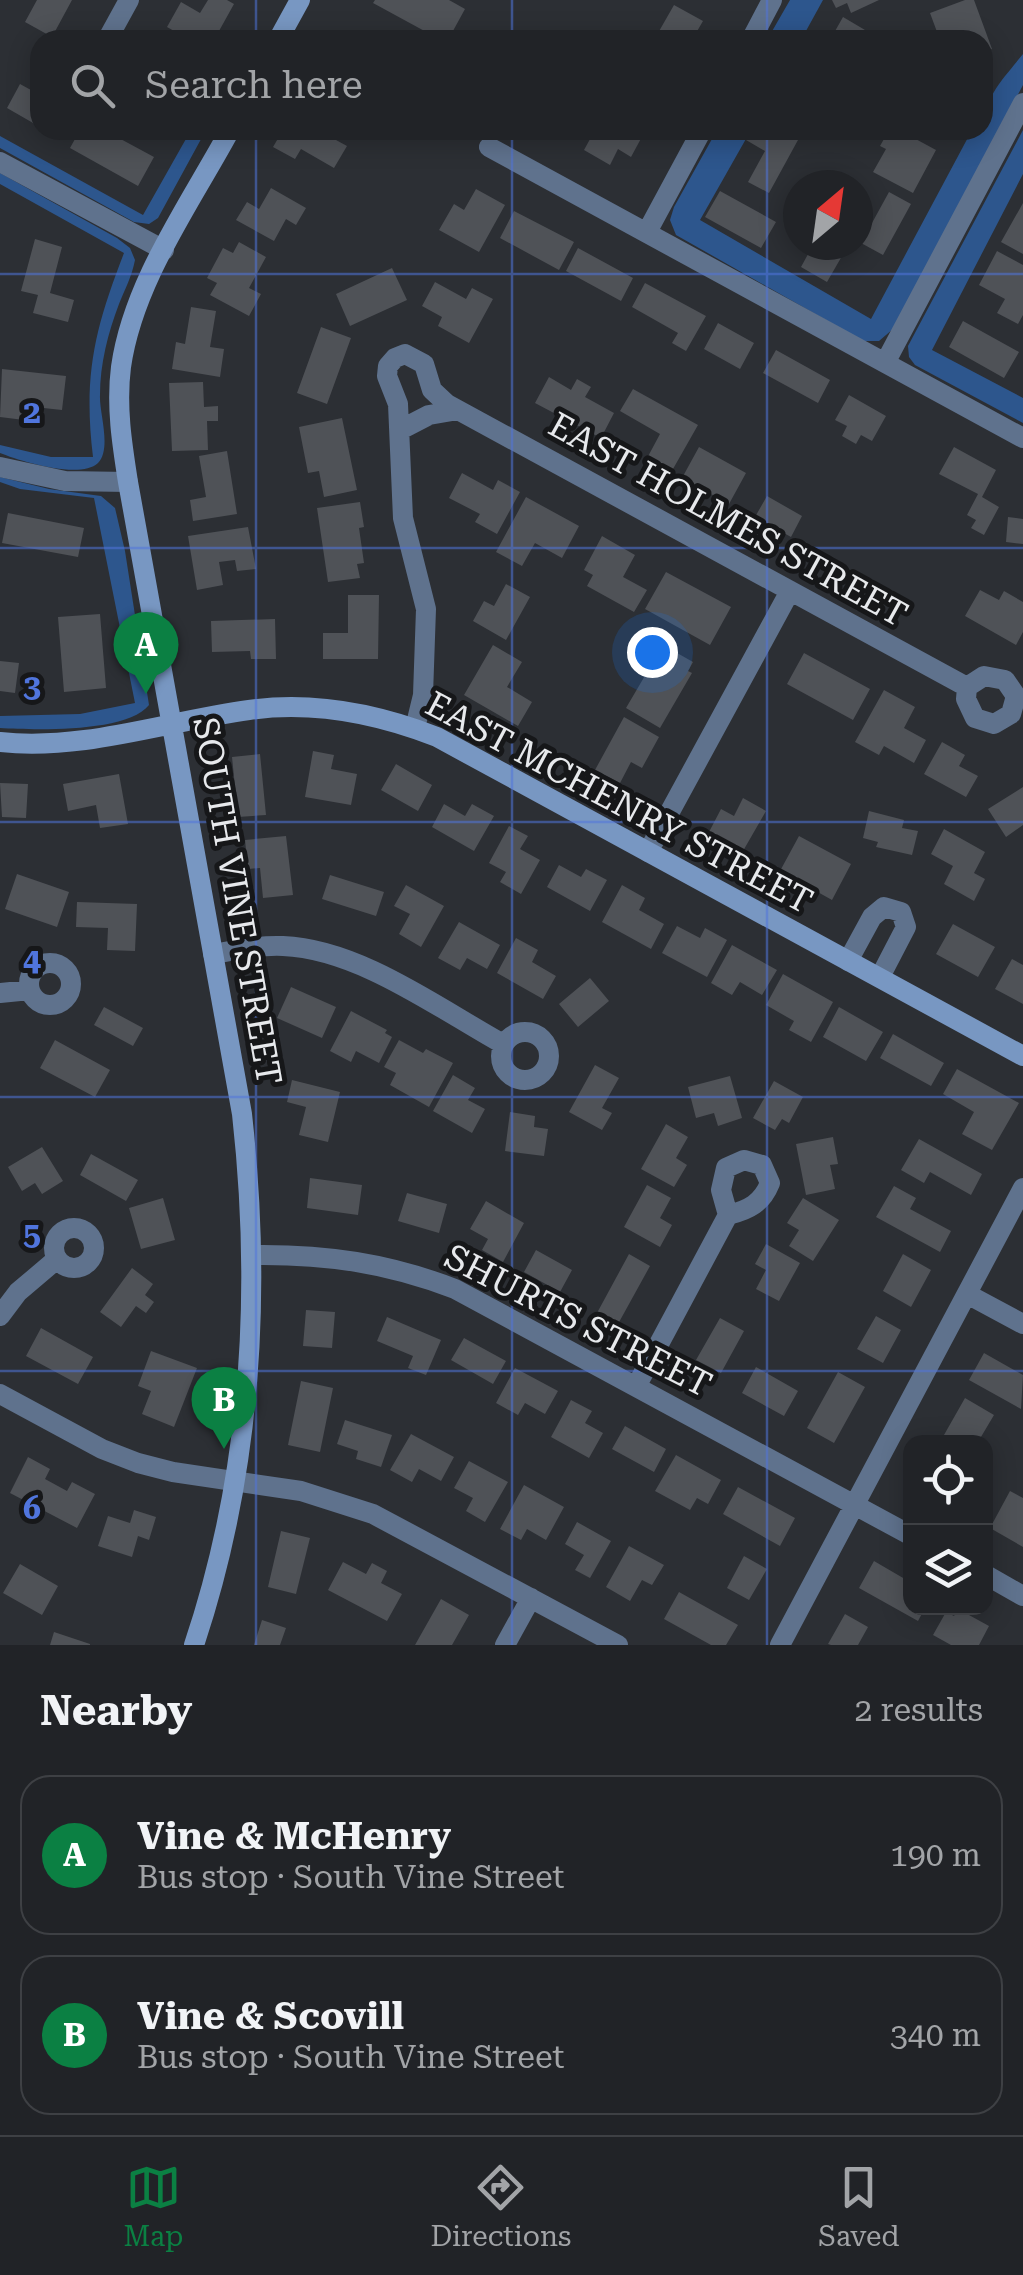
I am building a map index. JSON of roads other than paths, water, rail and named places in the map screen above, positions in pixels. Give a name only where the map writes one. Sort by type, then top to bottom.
[{"type":"street","points":[[112,30],[129,0]]},
{"type":"street","points":[[284,30],[300,0]]},
{"type":"street","points":[[756,30],[772,0]]},
{"type":"street","points":[[885,362],[1023,103]]},
{"type":"street","name":"SOUTH VINE STREET","points":[[194,1645],[222,1550],[236,1482],[248,1398],[253,1255],[242,1114],[119,419],[122,366],[140,298],[224,140]]},
{"type":"street","points":[[647,232],[697,140]]},
{"type":"street","points":[[490,147],[1023,438]]},
{"type":"street","points":[[0,162],[164,250]]},
{"type":"street","points":[[414,728],[423,695],[426,609],[403,518],[398,404],[387,372],[395,358],[405,354],[424,364],[432,390],[458,410]]},
{"type":"street","points":[[400,430],[429,415],[458,410]]},
{"type":"street","name":"EAST HOLMES STREET","points":[[458,410],[967,687]]},
{"type":"street","points":[[0,467],[65,481],[128,482]]},
{"type":"street","points":[[648,852],[790,591]]},
{"type":"street","name":"EAST MCHENRY STREET","points":[[0,742],[53,743],[285,707],[354,713],[414,728],[1023,1056]]},
{"type":"street","points":[[848,961],[872,917],[884,908],[901,912],[906,927],[880,978]]},
{"type":"street","points":[[213,954],[283,946],[346,959],[503,1044]]},
{"type":"street","points":[[0,993],[30,990]]},
{"type":"street","points":[[780,1645],[1023,1188]]},
{"type":"street","points":[[637,1385],[728,1215]]},
{"type":"street","name":"SHURTS STREET","points":[[253,1255],[329,1256],[415,1274],[486,1304],[903,1530]]},
{"type":"street","points":[[0,1316],[18,1292],[57,1259]]},
{"type":"street","points":[[967,1294],[1023,1324]]},
{"type":"street","points":[[0,1394],[102,1449],[138,1463],[301,1491],[373,1514],[618,1645]]},
{"type":"street","points":[[993,1579],[1023,1596]]},
{"type":"street","points":[[505,1645],[531,1598]]},
{"type":"place","name":"Vine & McHenry","points":[[146,694]]},
{"type":"place","name":"Vine & Scovill","points":[[224,1449]]}]
